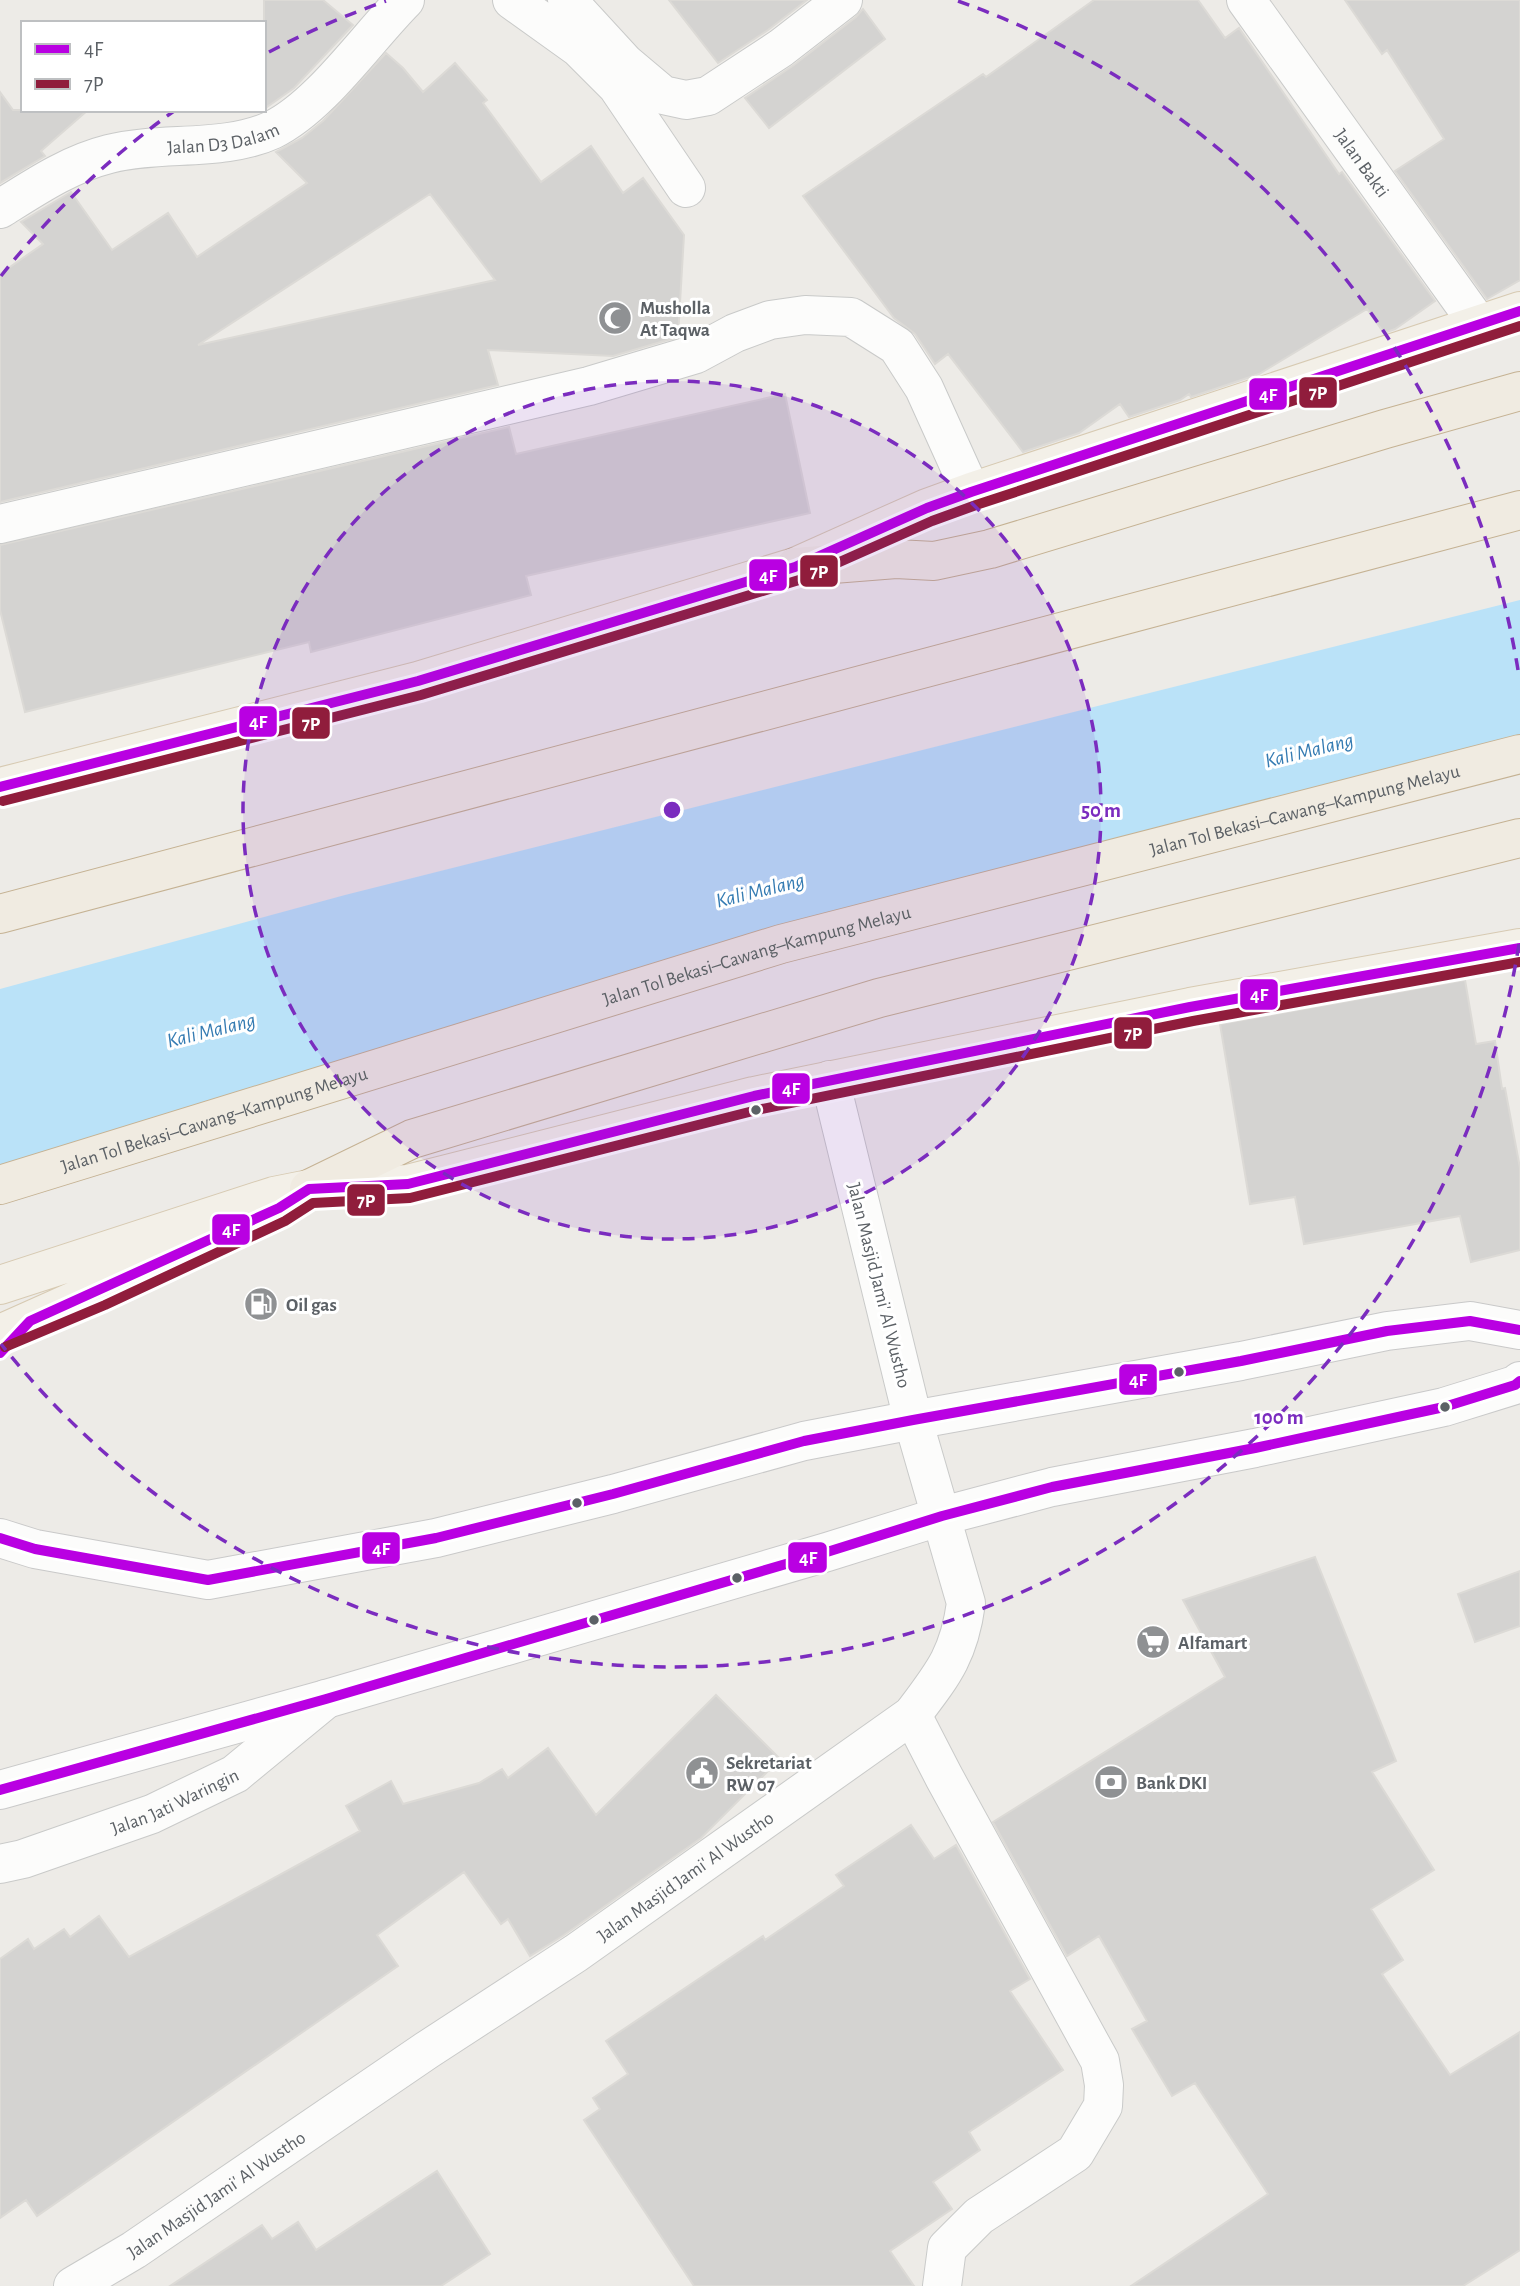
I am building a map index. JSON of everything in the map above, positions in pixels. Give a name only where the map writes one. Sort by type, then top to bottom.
[{"type":"highway","points":[[795,567],[896,559],[934,561],[990,549],[1385,429],[1520,391]]},
{"type":"highway","points":[[0,914],[1520,510]]},
{"type":"highway","name":"Jalan Tol Bekasi–Cawang–Kampung Melayu","points":[[0,1185],[781,944],[1520,754]]},
{"type":"highway","points":[[309,1189],[412,1139],[878,998],[1520,838]]},
{"type":"main road","points":[[0,787],[418,681],[795,567],[927,508],[971,492],[1520,311]]},
{"type":"main road","points":[[0,1285],[274,1196],[309,1189],[408,1184],[754,1096],[1190,1007],[1520,948]]},
{"type":"main road","points":[[0,1353],[15,1328],[279,1208],[309,1189]]},
{"type":"street","name":"Jalan D3 Dalam","points":[[0,209],[64,170],[110,154],[247,140],[275,129],[309,103],[405,0]]},
{"type":"street","points":[[512,0],[579,48],[617,86],[686,188]]},
{"type":"street","points":[[567,0],[625,63],[653,87],[663,94],[686,100],[708,96],[781,48],[843,0]]},
{"type":"street","name":"Jalan Bakti","points":[[1252,2],[1479,325]]},
{"type":"street","points":[[0,524],[589,386],[696,354],[735,333],[770,320],[804,315],[851,317],[897,346],[924,388],[971,492]]},
{"type":"street","name":"Jalan Masjid Jami' Al Wustho","points":[[73,2286],[134,2250],[427,2050],[576,1954],[912,1715],[946,1671],[962,1633],[966,1603],[913,1420],[830,1080]]},
{"type":"street","points":[[0,1538],[34,1549],[208,1580],[436,1538],[613,1494],[804,1441],[913,1420],[1241,1361],[1387,1331],[1470,1321],[1520,1330]]},
{"type":"street","name":"Jalan Jati Waringin","points":[[0,1790],[326,1699],[942,1516],[1052,1488],[1444,1407],[1515,1385],[1520,1381]]},
{"type":"street","name":"Jalan Jati Waringin","points":[[0,1864],[23,1859],[152,1814],[235,1774],[326,1699]]},
{"type":"street","points":[[912,1715],[1100,2061],[1104,2085],[1103,2106],[1075,2154],[979,2216],[947,2248],[942,2286]]},
{"type":"water","name":"Kali Malang","points":[[1520,600],[1520,754],[0,1185],[0,989],[345,895]]},
{"type":"building","points":[[264,0],[323,0],[353,25],[294,88],[266,108]]},
{"type":"building","points":[[669,0],[807,0],[718,63]]},
{"type":"building","points":[[1094,0],[1198,0],[1225,38],[1239,28],[1339,174],[1342,172],[1435,301],[1395,329],[1384,333],[1367,309],[1259,374],[1191,397],[1189,394],[1180,400],[1129,417],[1120,404],[1079,433],[1023,452],[948,354],[935,364],[915,334],[894,318],[803,196],[983,74],[986,77]]},
{"type":"building","points":[[1345,0],[1520,0],[1520,280],[1487,299],[1395,171],[1444,139],[1387,50],[1382,54]]},
{"type":"building","points":[[863,9],[885,39],[769,128],[745,98],[794,65]]},
{"type":"building","points":[[386,53],[423,92],[455,63],[487,100],[483,103],[541,182],[591,146],[623,193],[643,178],[684,235],[678,337],[613,356],[488,350],[498,385],[0,502],[0,274],[43,244],[21,222],[71,192],[112,250],[168,213],[197,257],[307,183],[276,152],[302,138],[323,121]],"holes":[[[430,194],[495,280],[198,345]]]},
{"type":"building","points":[[0,92],[13,110],[21,112],[86,112],[41,151],[45,156],[0,183]]},
{"type":"building","points":[[785,394],[810,513],[526,576],[531,595],[311,652],[309,642],[25,712],[0,610],[0,545],[509,427],[516,454]]},
{"type":"building","points":[[1465,980],[1476,1044],[1495,1041],[1502,1089],[1505,1088],[1520,1168],[1520,1250],[1471,1262],[1460,1216],[1304,1244],[1295,1197],[1250,1204],[1220,1024]]},
{"type":"building","points":[[1315,1557],[1396,1761],[1372,1772],[1434,1870],[1371,1909],[1403,1960],[1382,1974],[1450,2075],[1520,2032],[1520,2250],[1463,2286],[1131,2286],[1268,2194],[1195,2083],[1172,2096],[1132,2029],[1147,2021],[1099,1936],[1067,1956],[993,1822],[1225,1677],[1183,1600]]},
{"type":"building","points":[[1520,1571],[1520,1626],[1475,1642],[1458,1594]]},
{"type":"building","points":[[716,1695],[780,1759],[701,1838],[530,1956],[508,1919],[501,1924],[464,1872],[377,1935],[398,1966],[37,2216],[26,2200],[0,2218],[0,1959],[28,1939],[34,1949],[64,1929],[70,1937],[99,1916],[129,1957],[360,1831],[346,1806],[391,1781],[403,1804],[479,1783],[502,1769],[508,1778],[548,1748],[596,1815]]},
{"type":"building","points":[[911,1825],[934,1859],[956,1845],[1030,1979],[1010,1991],[1063,2070],[969,2132],[980,2150],[933,2182],[952,2209],[890,2251],[914,2286],[694,2286],[584,2120],[600,2109],[593,2098],[628,2074],[606,2041],[763,1936],[765,1940],[844,1886],[836,1875]]},
{"type":"building","points":[[437,2171],[490,2254],[441,2286],[170,2286],[262,2225],[272,2239],[298,2222],[316,2250]]},
{"type":"transit line","name":"4F","points":[[0,787],[418,681],[795,567],[927,508],[971,492],[1520,311]]},
{"type":"transit line","name":"7P","points":[[3,801],[421,695],[799,580],[932,521],[976,505],[1520,326]]},
{"type":"transit line","name":"4F","points":[[0,1353],[30,1321],[279,1208],[309,1189],[408,1184],[754,1096],[1190,1007],[1520,948]]},
{"type":"transit line","name":"7P","points":[[5,1347],[105,1305],[285,1221],[313,1203],[410,1198],[757,1110],[1193,1021],[1520,962]]},
{"type":"transit line","name":"4F","points":[[0,1538],[35,1549],[208,1580],[436,1538],[613,1494],[804,1441],[913,1420],[1241,1361],[1387,1331],[1470,1321],[1520,1330]]},
{"type":"transit line","name":"4F","points":[[0,1790],[326,1699],[942,1516],[1052,1487],[1255,1448],[1444,1407],[1515,1385],[1520,1381]]},
{"type":"place","name":"Musholla At Taqwa","points":[[615,318]]},
{"type":"place","name":"Oil gas","points":[[261,1304]]},
{"type":"place","name":"Alfamart","points":[[1153,1642]]},
{"type":"place","name":"Sekretariat RW 07","points":[[702,1773]]},
{"type":"place","name":"Bank DKI","points":[[1111,1782]]}]
